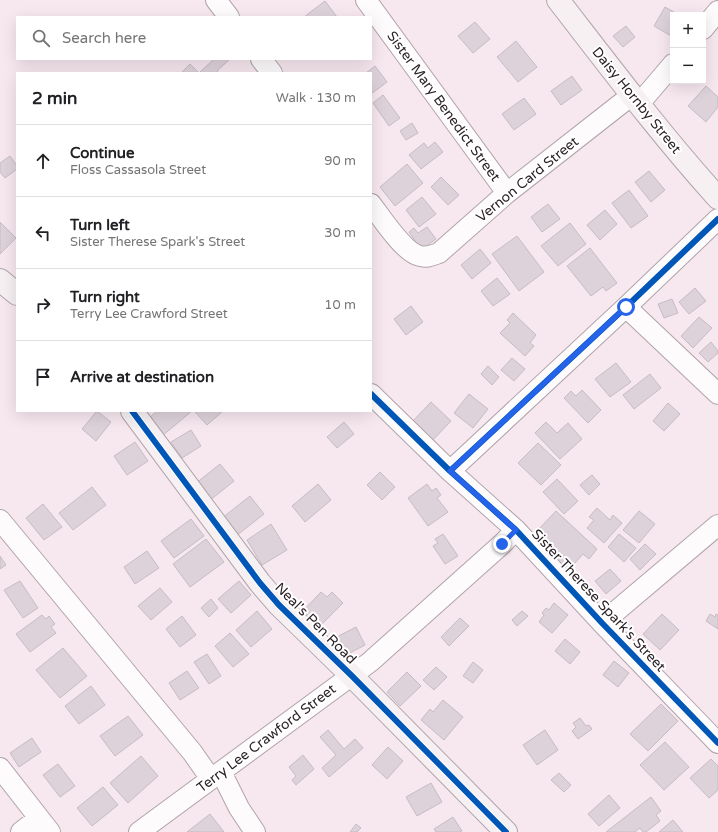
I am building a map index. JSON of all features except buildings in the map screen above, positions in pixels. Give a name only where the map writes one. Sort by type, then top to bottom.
[{"type":"street","points":[[216,0],[228,16]]},
{"type":"street","name":"Sister Mary Benedict Street","points":[[366,0],[507,193]]},
{"type":"street","name":"Daisy Hornby Street","points":[[558,0],[636,100],[718,198]]},
{"type":"street","points":[[706,25],[718,11]]},
{"type":"street","points":[[262,60],[271,72]]},
{"type":"street","name":"Vernon Card Street","points":[[372,205],[399,241],[408,249],[420,256],[430,256],[439,253],[507,193],[636,100],[670,67]]},
{"type":"street","points":[[450,471],[718,219]]},
{"type":"street","points":[[0,280],[16,293]]},
{"type":"street","points":[[626,307],[718,394]]},
{"type":"street","name":"Sister Therese Spark's Street","points":[[372,395],[450,471],[516,530],[602,623],[718,743]]},
{"type":"street","name":"Neal's Pen Road","points":[[133,412],[260,583],[279,605],[352,676],[506,832]]},
{"type":"street","points":[[0,520],[187,746],[216,776],[255,832]]},
{"type":"street","points":[[602,623],[718,525]]},
{"type":"street","name":"Terry Lee Crawford Street","points":[[139,832],[376,657],[516,530]]},
{"type":"street","points":[[0,768],[45,825],[21,832]]},
{"type":"cycle path","points":[[450,471],[718,219]]},
{"type":"cycle path","points":[[372,395],[450,471],[516,530],[602,623],[718,743]]},
{"type":"cycle path","points":[[133,412],[260,583],[279,605],[352,676],[506,832]]},
{"type":"route","points":[[502,544],[516,530],[450,471],[626,307]]}]
